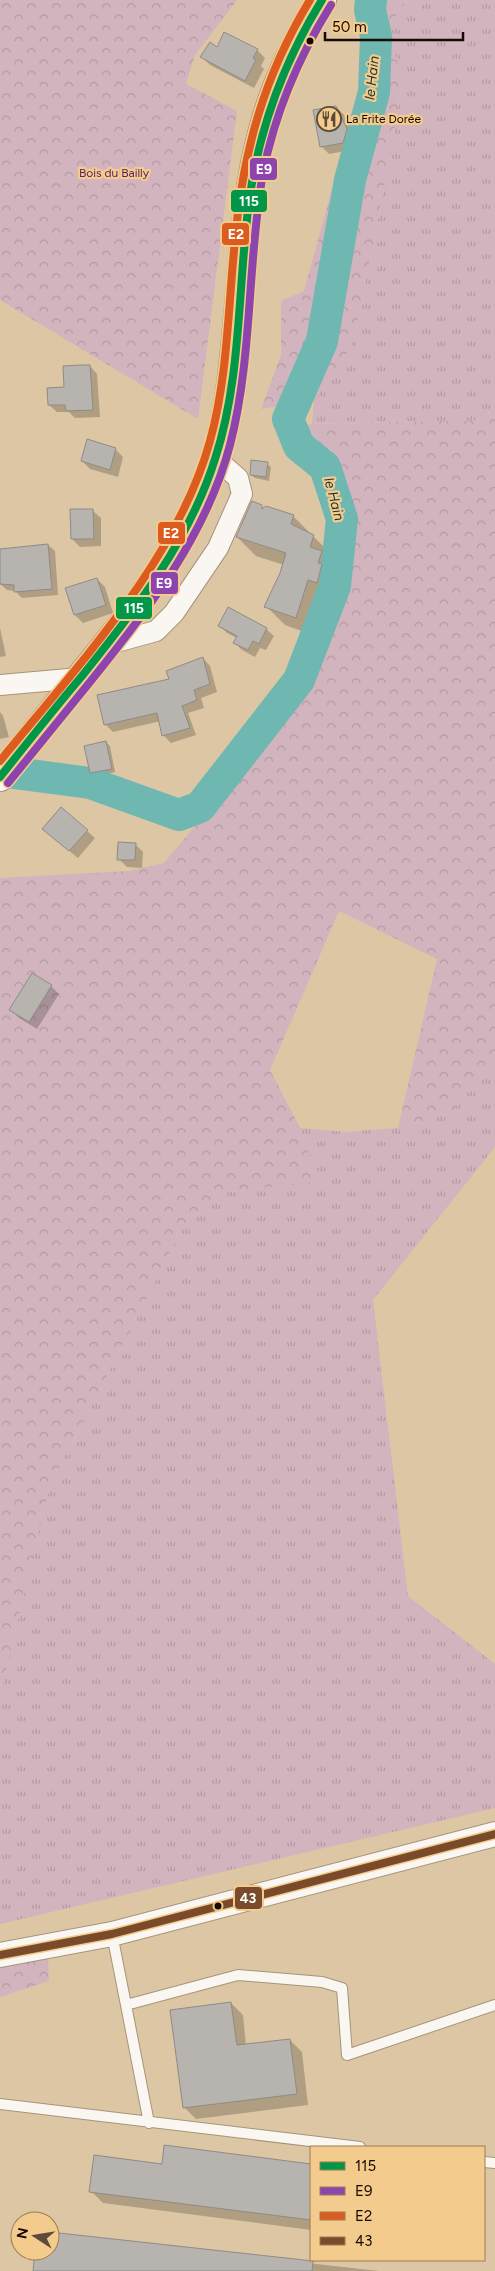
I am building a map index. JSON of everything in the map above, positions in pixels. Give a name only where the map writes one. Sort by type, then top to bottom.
[{"type":"main road","points":[[0,777],[148,594],[199,504],[215,458],[224,424],[245,237],[254,171],[263,129],[278,84],[298,41],[322,0]]},
{"type":"street","points":[[109,644],[156,631],[174,613],[218,548],[242,494],[238,478],[215,458]]},
{"type":"street","points":[[0,685],[80,678]]},
{"type":"street","points":[[0,1955],[112,1934],[495,1834]]},
{"type":"lane","points":[[112,1934],[149,2123]]},
{"type":"lane","points":[[126,2005],[238,1975],[322,1982],[342,1988],[347,2055],[495,2005]]},
{"type":"lane","points":[[0,2104],[351,2146]]},
{"type":"green space","name":"Bois du Bailly","points":[[0,0],[237,0],[195,55],[186,84],[237,111],[198,419],[0,300]]},
{"type":"green space","points":[[367,0],[407,0],[390,25],[402,86],[353,345],[314,401],[261,409],[281,355],[281,301],[304,291],[335,178],[362,106],[368,62],[360,8]]},
{"type":"green space","points":[[407,0],[495,0],[495,402],[484,420],[312,424],[314,401],[353,345],[402,87],[390,25]]},
{"type":"green space","points":[[495,402],[495,1052],[453,1112],[398,1128],[437,959],[339,911],[270,1070],[300,1128],[319,1182],[218,1193],[185,1223],[49,1489],[0,1696],[0,878],[129,871],[164,863],[278,727],[352,534],[331,450],[284,425],[484,420]]},
{"type":"green space","points":[[495,1052],[495,1147],[373,1300],[408,1596],[495,1664],[495,1808],[0,1924],[0,1696],[49,1489],[185,1223],[218,1193],[318,1182],[300,1128],[346,1132],[398,1128],[452,1112]]},
{"type":"green space","points":[[48,1958],[49,1981],[0,1997],[0,1967]]},
{"type":"building","points":[[224,32],[258,49],[253,58],[256,60],[245,81],[200,57],[210,42],[217,47]]},
{"type":"building","name":"La Frite Dorée","points":[[336,106],[347,129],[343,143],[320,147],[313,110]]},
{"type":"building","points":[[90,365],[93,410],[66,411],[65,405],[48,405],[47,388],[64,387],[63,366]]},
{"type":"building","points":[[87,439],[116,448],[110,470],[81,461]]},
{"type":"building","points":[[251,460],[268,462],[266,477],[250,475]]},
{"type":"building","points":[[252,501],[262,505],[262,509],[266,506],[294,515],[291,524],[314,535],[310,547],[322,551],[318,563],[322,564],[317,583],[308,580],[296,618],[264,607],[280,573],[286,553],[236,537]]},
{"type":"building","points":[[70,509],[93,509],[94,539],[71,539]]},
{"type":"building","points":[[48,544],[52,589],[14,592],[14,585],[0,584],[0,549]]},
{"type":"building","points":[[97,578],[106,605],[74,615],[65,588]]},
{"type":"building","points":[[228,607],[267,628],[259,644],[253,641],[248,650],[233,643],[237,636],[218,626]]},
{"type":"building","points":[[203,657],[210,684],[194,690],[197,700],[182,706],[190,728],[162,736],[157,713],[104,725],[97,695],[169,679],[166,671]]},
{"type":"building","points":[[106,741],[112,769],[90,773],[84,746]]},
{"type":"building","points":[[61,807],[88,830],[69,851],[42,829]]},
{"type":"building","points":[[118,842],[136,843],[135,860],[117,860]]},
{"type":"building","points":[[32,973],[52,985],[29,1022],[9,1010]]},
{"type":"building","points":[[231,2002],[237,2045],[290,2039],[297,2094],[183,2108],[170,2010]]},
{"type":"building","points":[[164,2145],[310,2164],[310,2220],[89,2192],[94,2155],[162,2164]]},
{"type":"building","points":[[60,2233],[313,2261],[312,2271],[33,2271],[34,2261],[60,2261]]},
{"type":"waterway","name":"le Hain","points":[[0,771],[90,783],[179,815],[200,807],[299,680],[335,586],[342,519],[325,467],[299,446],[288,419],[322,341],[350,180],[374,92],[376,36],[370,10],[371,0]]},
{"type":"transit line","name":"E2","points":[[0,761],[92,650],[121,610],[149,570],[174,528],[195,485],[210,441],[221,392],[239,207],[250,145],[268,86],[294,28],[310,0]]},
{"type":"transit line","name":"115","points":[[0,777],[141,600],[159,574],[191,519],[204,489],[223,430],[234,371],[247,219],[256,161],[263,132],[282,78],[322,0]]},
{"type":"transit line","name":"E9","points":[[8,783],[133,627],[173,571],[206,510],[230,445],[243,378],[254,241],[263,173],[268,151],[289,86],[308,45],[331,5]]},
{"type":"transit line","name":"43","points":[[0,1955],[112,1934],[495,1834]]},
{"type":"place","name":"La Frite Dorée","points":[[329,119]]}]
